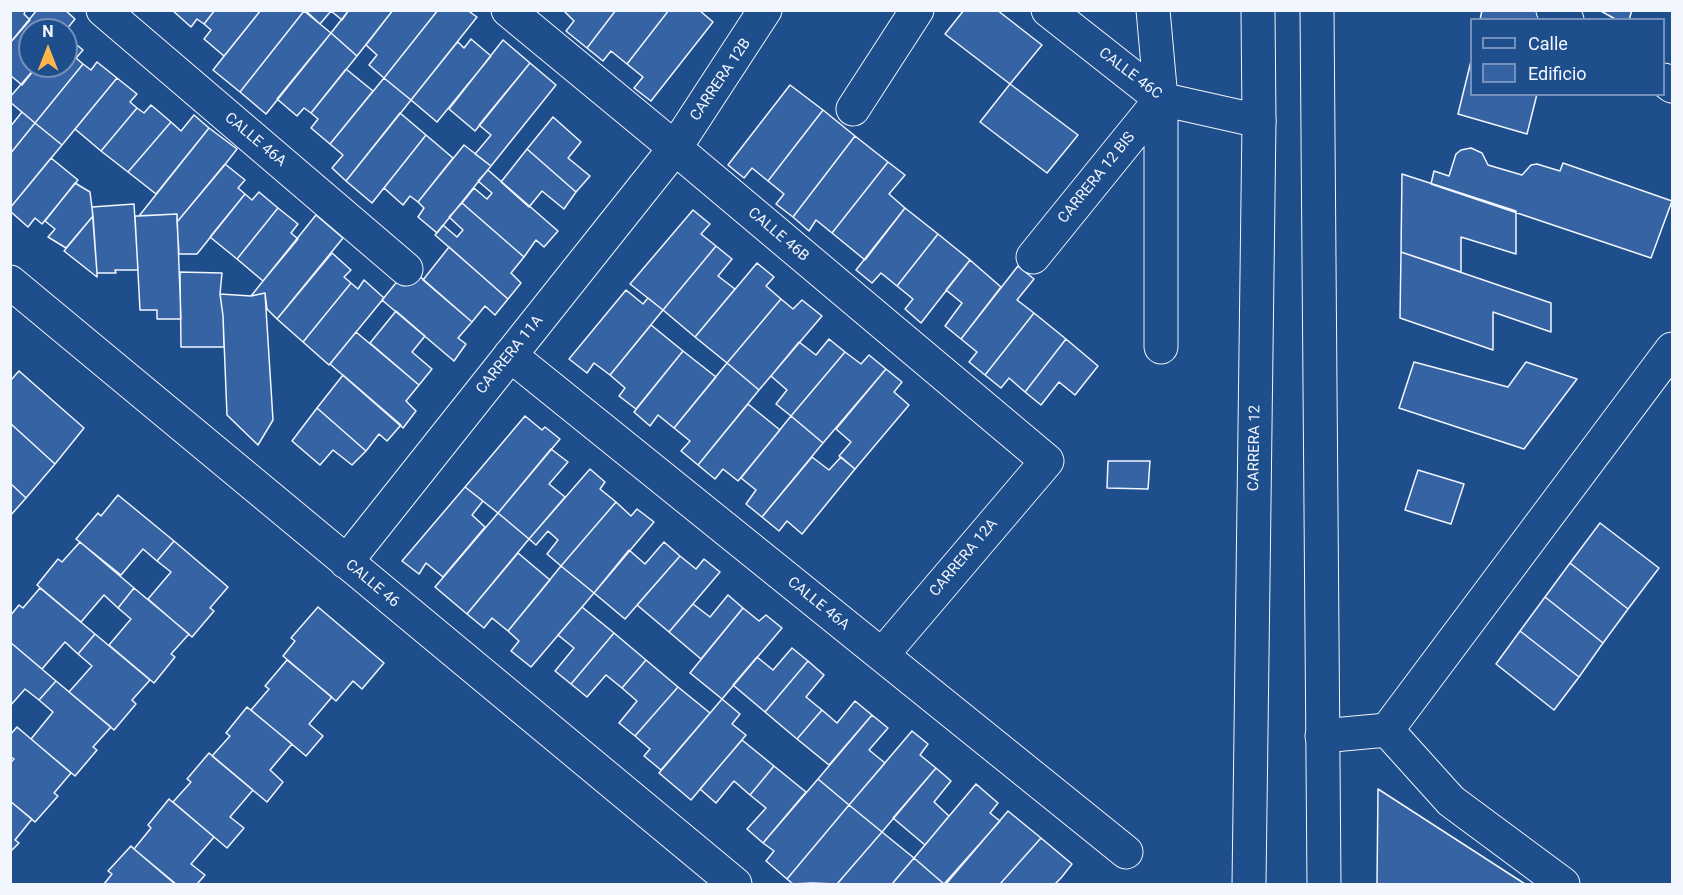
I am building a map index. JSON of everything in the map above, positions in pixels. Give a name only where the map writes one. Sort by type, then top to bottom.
[{"type":"street","name":"CALLE 46A","points":[[103,10],[406,269]]},
{"type":"street","name":"CALLE 46B","points":[[508,10],[1047,461]]},
{"type":"street","name":"CARRERA 12B","points":[[675,148],[765,10]]},
{"type":"street","points":[[853,109],[917,10]]},
{"type":"street","name":"CALLE 46C","points":[[1048,10],[1161,99],[1259,121]]},
{"type":"street","points":[[1153,10],[1161,99],[1161,347]]},
{"type":"street","name":"CARRERA 12","points":[[1249,885],[1259,121],[1258,10]]},
{"type":"street","points":[[1317,10],[1324,885]]},
{"type":"street","name":"CARRERA 12 BIS","points":[[1033,257],[1161,99]]},
{"type":"street","name":"CARRERA 11A","points":[[346,562],[675,148]]},
{"type":"street","name":"CALLE 46","points":[[10,282],[735,885]]},
{"type":"street","points":[[1322,736],[1387,730],[1672,349]]},
{"type":"street","name":"CALLE 46A","points":[[510,356],[1126,852]]},
{"type":"street","name":"CARRERA 12A","points":[[882,655],[1047,461]]},
{"type":"street","points":[[1387,730],[1451,801],[1563,885]]},
{"type":"building","points":[[10,10],[26,10],[24,14],[28,18],[18,18],[18,34],[10,43]]},
{"type":"building","points":[[37,10],[65,10],[74,18],[30,18]]},
{"type":"building","points":[[172,10],[215,10],[204,24],[197,19],[191,27]]},
{"type":"building","points":[[215,10],[261,10],[224,56],[204,39],[211,30],[204,24]]},
{"type":"building","points":[[261,10],[304,11],[240,92],[213,70]]},
{"type":"building","points":[[305,10],[349,10],[342,20],[331,11],[320,24]]},
{"type":"building","points":[[349,10],[393,10],[357,56],[331,33]]},
{"type":"building","points":[[393,10],[438,10],[384,78],[369,65],[377,55],[366,45]]},
{"type":"building","points":[[438,10],[467,10],[477,17],[411,100],[384,78]]},
{"type":"building","points":[[563,10],[616,10],[587,48],[566,31],[574,21]]},
{"type":"building","points":[[616,10],[669,10],[627,64],[611,51],[603,61],[587,48]]},
{"type":"building","points":[[669,10],[699,10],[713,22],[651,101],[634,88],[643,77],[627,64]]},
{"type":"building","points":[[964,10],[997,10],[1042,45],[1010,84],[945,34]]},
{"type":"building","points":[[1482,10],[1535,10],[1555,17],[1555,18],[1480,18]]},
{"type":"building","points":[[1599,10],[1632,10],[1630,18],[1613,18]]},
{"type":"building","points":[[304,11],[331,33],[266,114],[240,92]]},
{"type":"building","points":[[18,33],[18,78],[28,78],[22,85],[10,75],[10,43]]},
{"type":"building","points":[[331,33],[357,56],[311,113],[304,108],[297,116],[277,99]]},
{"type":"building","points":[[471,39],[491,56],[437,122],[411,100],[455,45],[458,42],[464,48]]},
{"type":"building","points":[[503,40],[530,63],[475,131],[449,109]]},
{"type":"building","points":[[78,46],[83,50],[78,56]]},
{"type":"building","points":[[78,60],[83,64],[78,70]]},
{"type":"building","points":[[97,62],[117,78],[62,145],[35,123],[72,78],[78,78],[78,70],[83,64],[91,70]]},
{"type":"building","points":[[530,63],[556,85],[491,166],[475,154],[491,135],[479,125]]},
{"type":"building","points":[[1470,65],[1470,96],[1536,96],[1527,134],[1458,114]]},
{"type":"building","points":[[346,69],[373,91],[330,144],[311,128],[318,119],[311,113]]},
{"type":"building","points":[[27,78],[72,78],[35,123],[10,102],[10,97]]},
{"type":"building","points":[[117,78],[137,94],[130,102],[137,108],[101,151],[75,129]]},
{"type":"building","points":[[384,78],[411,100],[346,181],[332,168],[343,155],[330,144]]},
{"type":"building","points":[[1010,84],[1078,135],[1047,173],[980,122]]},
{"type":"building","points":[[790,85],[823,110],[768,181],[752,168],[744,178],[728,165]]},
{"type":"building","points":[[151,105],[171,122],[128,172],[101,151],[137,108],[144,113]]},
{"type":"building","points":[[823,110],[855,136],[793,217],[776,204],[784,194],[768,181]]},
{"type":"building","points":[[22,112],[35,123],[10,154],[10,127]]},
{"type":"building","points":[[400,113],[426,135],[372,203],[346,181]]},
{"type":"building","points":[[194,115],[209,128],[156,194],[128,172],[171,122],[181,131]]},
{"type":"building","points":[[553,117],[581,142],[568,158],[590,176],[576,192],[527,149]]},
{"type":"building","points":[[35,123],[62,145],[10,208],[10,154]]},
{"type":"building","points":[[209,128],[237,149],[223,167],[177,222],[177,214],[139,216]]},
{"type":"building","points":[[426,135],[453,158],[418,202],[410,196],[403,205],[384,188]]},
{"type":"building","points":[[855,136],[888,162],[832,233],[816,220],[809,231],[793,217]]},
{"type":"building","points":[[464,145],[491,166],[437,233],[418,217],[424,208],[418,202]]},
{"type":"building","points":[[1471,148],[1482,153],[1488,165],[1522,175],[1531,165],[1537,164],[1560,171],[1563,163],[1672,201],[1651,258],[1431,184],[1434,171],[1449,176],[1456,154],[1461,150]]},
{"type":"building","points":[[527,149],[576,192],[564,209],[542,191],[529,207],[501,182]]},
{"type":"building","points":[[51,158],[78,180],[42,224],[35,218],[28,227],[10,211],[10,208]]},
{"type":"building","points":[[888,162],[905,175],[889,194],[905,208],[865,260],[832,233]]},
{"type":"building","points":[[225,164],[245,180],[238,188],[245,194],[197,254],[179,254],[177,222]]},
{"type":"building","points":[[488,170],[558,231],[544,247],[536,240],[524,257],[462,203],[474,188],[487,199],[492,193],[478,181]]},
{"type":"building","points":[[1402,174],[1516,211],[1516,254],[1461,237],[1461,272],[1401,252]]},
{"type":"building","points":[[75,183],[90,192],[93,216],[66,248],[48,237],[55,229],[45,221]]},
{"type":"building","points":[[259,192],[278,208],[237,259],[210,237],[245,194],[252,200]]},
{"type":"building","points":[[462,203],[524,257],[511,273],[521,283],[508,299],[435,235],[443,225],[457,237],[463,230],[449,217]]},
{"type":"building","points":[[134,204],[138,270],[97,273],[92,207]]},
{"type":"building","points":[[278,208],[298,224],[291,233],[298,239],[263,281],[237,259]]},
{"type":"building","points":[[905,208],[938,234],[897,286],[881,273],[872,283],[856,270]]},
{"type":"building","points":[[693,210],[710,224],[701,234],[716,246],[663,310],[630,284]]},
{"type":"building","points":[[177,214],[181,319],[157,319],[157,310],[140,310],[135,216]]},
{"type":"building","points":[[316,215],[343,238],[277,319],[267,309],[265,293],[251,296]]},
{"type":"building","points":[[93,216],[97,273],[97,277],[64,251]]},
{"type":"building","points":[[938,234],[970,260],[921,323],[905,309],[913,299],[897,286]]},
{"type":"building","points":[[716,246],[732,259],[718,276],[735,289],[695,337],[663,310]]},
{"type":"building","points":[[449,247],[508,299],[495,315],[485,306],[472,322],[423,280]]},
{"type":"building","points":[[1401,252],[1551,303],[1551,332],[1493,312],[1493,350],[1400,318]]},
{"type":"building","points":[[332,253],[351,270],[344,277],[351,283],[303,342],[277,319]]},
{"type":"building","points":[[970,260],[1001,287],[961,339],[945,326],[962,303],[946,290]]},
{"type":"building","points":[[757,263],[774,277],[766,286],[781,299],[727,363],[695,337]]},
{"type":"building","points":[[1018,266],[1034,279],[1017,300],[1034,313],[985,375],[969,362],[977,352],[961,339]]},
{"type":"building","points":[[409,267],[472,322],[458,338],[466,344],[454,361],[382,300]]},
{"type":"building","points":[[180,272],[222,273],[220,294],[224,347],[181,347]]},
{"type":"building","points":[[364,280],[384,298],[329,365],[303,342],[351,283],[358,289]]},
{"type":"building","points":[[626,290],[643,304],[648,298],[663,310],[610,375],[594,363],[587,373],[569,359]]},
{"type":"building","points":[[265,293],[273,420],[258,445],[227,415],[220,294],[251,296]]},
{"type":"building","points":[[781,299],[793,309],[802,300],[822,316],[759,390],[727,363]]},
{"type":"building","points":[[396,311],[425,336],[412,352],[432,369],[419,385],[370,343]]},
{"type":"building","points":[[1034,313],[1066,339],[1025,392],[1009,378],[1001,388],[985,375]]},
{"type":"building","points":[[651,325],[683,351],[636,409],[619,396],[625,388],[610,375]]},
{"type":"building","points":[[356,332],[419,385],[406,401],[416,411],[403,428],[330,364]]},
{"type":"building","points":[[829,339],[845,352],[791,416],[776,404],[787,390],[771,376],[799,342],[816,355]]},
{"type":"building","points":[[1066,339],[1098,366],[1075,395],[1059,382],[1041,405],[1025,392]]},
{"type":"building","points":[[683,351],[716,377],[674,428],[658,415],[650,426],[634,412]]},
{"type":"building","points":[[845,352],[861,364],[869,355],[886,369],[823,443],[791,416]]},
{"type":"building","points":[[1414,362],[1508,387],[1526,362],[1577,379],[1524,449],[1399,408]]},
{"type":"building","points":[[727,363],[759,390],[698,465],[681,451],[690,441],[674,428]]},
{"type":"building","points":[[886,369],[902,382],[894,392],[909,405],[855,469],[839,456],[851,442],[836,429]]},
{"type":"building","points":[[19,371],[84,428],[55,464],[10,423],[10,381]]},
{"type":"building","points":[[343,375],[401,425],[387,441],[379,434],[366,451],[317,408]]},
{"type":"building","points":[[748,404],[780,430],[738,481],[723,469],[715,479],[698,465]]},
{"type":"building","points":[[317,408],[366,451],[352,465],[333,450],[320,465],[292,441]]},
{"type":"building","points":[[525,416],[542,430],[545,427],[560,439],[498,513],[465,487]]},
{"type":"building","points":[[791,416],[823,443],[762,517],[746,504],[756,490],[741,478]]},
{"type":"building","points":[[10,423],[55,464],[26,498],[10,483]]},
{"type":"building","points":[[551,449],[568,462],[549,484],[565,497],[529,539],[498,513]]},
{"type":"building","points":[[812,457],[829,470],[841,457],[855,469],[802,534],[787,521],[779,531],[762,517]]},
{"type":"building","points":[[1108,461],[1150,461],[1148,489],[1107,488]]},
{"type":"building","points":[[590,469],[605,482],[600,489],[616,502],[561,566],[547,554],[558,540],[548,531],[536,545],[529,539]]},
{"type":"building","points":[[1418,470],[1464,484],[1451,524],[1405,510]]},
{"type":"building","points":[[10,483],[26,498],[10,516]]},
{"type":"building","points":[[465,487],[483,501],[472,515],[485,527],[443,577],[426,563],[419,574],[402,561]]},
{"type":"building","points":[[118,495],[174,541],[157,561],[143,549],[121,575],[76,539],[98,513],[101,516]]},
{"type":"building","points":[[616,502],[631,516],[637,509],[654,522],[594,593],[561,566]]},
{"type":"building","points":[[498,513],[529,539],[467,614],[435,587]]},
{"type":"building","points":[[1600,523],[1659,568],[1628,609],[1570,563]]},
{"type":"building","points":[[174,541],[228,587],[210,608],[214,611],[192,637],[148,599],[171,572],[157,561]]},
{"type":"building","points":[[80,542],[134,588],[118,608],[104,595],[81,622],[37,585],[58,559],[62,562]]},
{"type":"building","points":[[664,542],[680,556],[625,619],[594,593],[629,550],[645,564]]},
{"type":"building","points":[[518,553],[550,580],[508,631],[492,618],[484,628],[467,614]]},
{"type":"building","points":[[680,556],[696,569],[704,559],[720,572],[669,632],[637,605]]},
{"type":"building","points":[[1570,563],[1628,609],[1603,643],[1545,597]]},
{"type":"building","points":[[561,566],[594,593],[531,667],[511,651],[519,641],[508,631]]},
{"type":"building","points":[[40,588],[95,634],[78,654],[65,642],[42,669],[10,642],[10,616],[19,605],[23,608]]},
{"type":"building","points":[[134,588],[189,634],[171,654],[175,657],[154,683],[109,645],[131,619],[118,608]]},
{"type":"building","points":[[728,595],[743,608],[701,659],[669,632],[693,604],[710,617]]},
{"type":"building","points":[[1545,597],[1603,643],[1579,677],[1520,631]]},
{"type":"building","points":[[318,607],[384,663],[362,689],[353,681],[336,701],[283,656],[295,641],[291,638]]},
{"type":"building","points":[[582,607],[614,633],[571,684],[555,671],[574,648],[558,635]]},
{"type":"building","points":[[743,608],[759,621],[766,615],[782,628],[722,699],[690,673]]},
{"type":"building","points":[[1520,631],[1579,677],[1554,710],[1496,664]]},
{"type":"building","points":[[614,633],[646,660],[622,688],[606,675],[587,697],[571,684]]},
{"type":"building","points":[[95,634],[150,680],[132,700],[136,704],[114,730],[69,692],[92,666],[78,654]]},
{"type":"building","points":[[10,642],[56,681],[39,700],[25,689],[10,706]]},
{"type":"building","points":[[792,648],[808,661],[765,712],[733,685],[757,657],[773,670]]},
{"type":"building","points":[[287,660],[332,697],[309,724],[323,736],[306,756],[251,710],[269,689],[265,686]]},
{"type":"building","points":[[646,660],[678,687],[635,736],[619,723],[637,701],[622,688]]},
{"type":"building","points":[[808,661],[824,675],[806,697],[822,710],[797,739],[765,712]]},
{"type":"building","points":[[56,681],[111,727],[93,747],[97,750],[75,776],[31,739],[53,712],[39,700]]},
{"type":"building","points":[[678,687],[710,713],[661,770],[644,756],[650,749],[635,736]]},
{"type":"building","points":[[722,699],[740,714],[732,724],[746,735],[691,800],[659,773]]},
{"type":"building","points":[[855,701],[872,715],[829,765],[797,739],[822,710],[837,723]]},
{"type":"building","points":[[247,707],[292,744],[270,770],[283,782],[267,802],[212,756],[230,736],[226,733]]},
{"type":"building","points":[[872,715],[888,728],[869,750],[885,763],[849,805],[818,779]]},
{"type":"building","points":[[17,727],[71,773],[54,793],[58,796],[35,822],[10,801],[10,763],[14,759],[10,756],[10,735]]},
{"type":"building","points":[[912,731],[928,744],[920,755],[936,768],[882,832],[849,805]]},
{"type":"building","points":[[742,740],[774,766],[750,795],[734,781],[716,803],[700,789]]},
{"type":"building","points":[[209,753],[253,790],[230,817],[244,828],[227,848],[173,802],[191,782],[187,779]]},
{"type":"building","points":[[774,766],[806,792],[763,843],[747,829],[766,808],[750,795]]},
{"type":"building","points":[[936,768],[951,781],[934,802],[949,816],[925,845],[893,818]]},
{"type":"building","points":[[818,779],[849,805],[787,879],[766,861],[774,851],[763,843]]},
{"type":"building","points":[[976,784],[998,803],[990,813],[1000,821],[944,884],[914,858]]},
{"type":"building","points":[[1378,789],[1525,884],[1377,884]]},
{"type":"building","points":[[169,799],[214,837],[191,864],[205,875],[197,884],[176,884],[134,849],[151,828],[148,825]]},
{"type":"building","points":[[10,801],[32,819],[15,840],[19,843],[10,852]]},
{"type":"building","points":[[849,805],[882,832],[837,884],[793,884],[787,879]]},
{"type":"building","points":[[1008,811],[1041,838],[1000,884],[946,884]]},
{"type":"building","points":[[882,832],[914,858],[892,884],[837,884]]},
{"type":"building","points":[[1041,838],[1072,864],[1061,878],[1055,884],[1000,884]]},
{"type":"building","points":[[131,846],[175,884],[104,884],[112,874],[108,871]]},
{"type":"building","points":[[914,858],[944,884],[892,884]]}]
